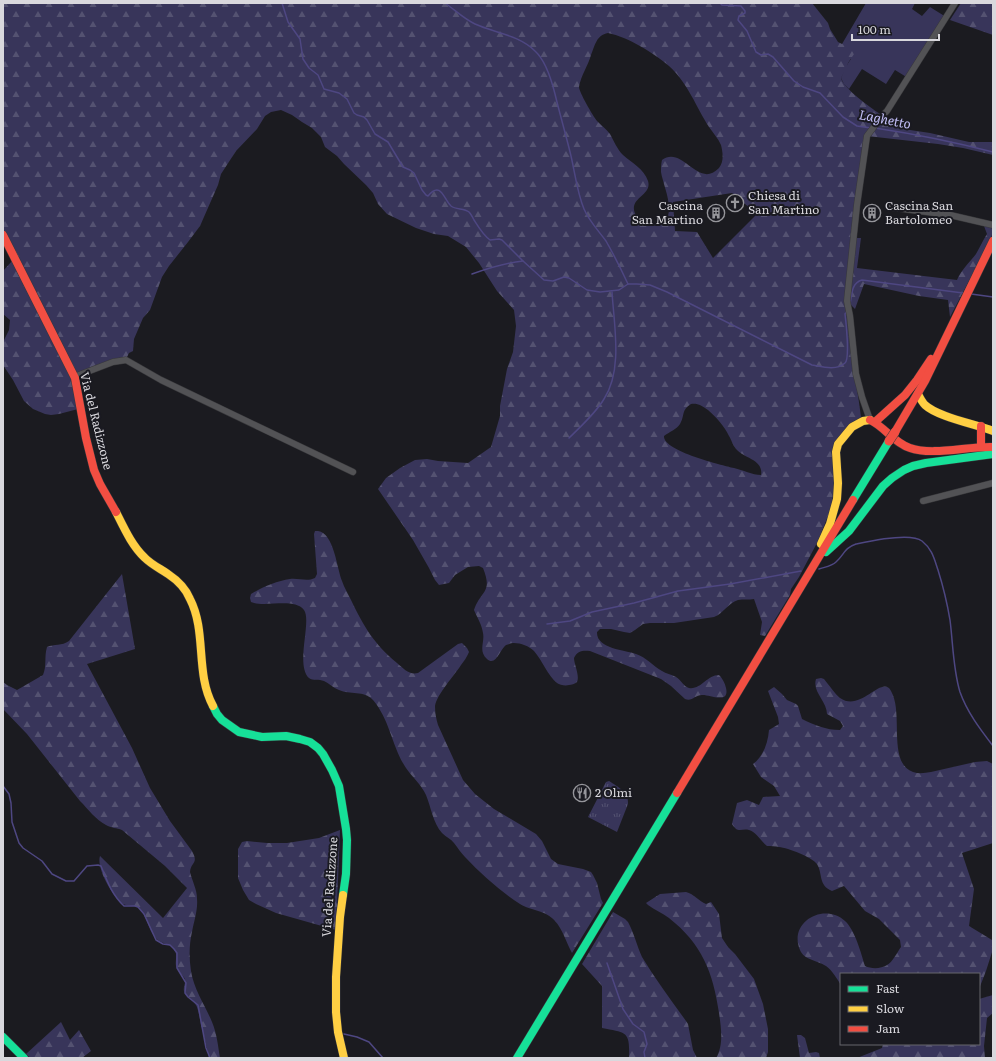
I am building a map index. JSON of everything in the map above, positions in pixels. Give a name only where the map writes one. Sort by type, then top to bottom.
[{"type":"main road","name":"Via del Radizzone","points":[[3,235],[75,378],[86,438],[94,470],[105,494],[130,538],[142,555],[170,575],[186,591],[191,600],[195,610],[199,631],[201,660],[206,688],[210,701],[217,714],[222,720],[239,732],[262,737],[286,736],[310,742],[323,754],[339,786],[346,829],[347,850],[346,874],[340,917],[336,977],[336,1012],[338,1032],[344,1058]]},
{"type":"main road","points":[[797,594],[796,587],[821,545],[834,511],[838,490],[836,452],[838,444],[852,427],[863,421],[872,421],[881,416],[901,400],[913,386],[934,355],[966,299],[993,241]]},
{"type":"main road","points":[[517,1058],[918,394],[961,308]]},
{"type":"main road","points":[[918,394],[924,404],[934,411],[993,430]]},
{"type":"main road","points":[[872,421],[887,433],[909,447],[917,450],[982,446],[993,447]]},
{"type":"main road","points":[[981,426],[982,446]]},
{"type":"main road","points":[[814,565],[849,531],[881,488],[896,474],[908,468],[922,464],[993,454]]},
{"type":"main road","points":[[3,1037],[24,1058]]},
{"type":"street","points":[[872,421],[862,397],[856,374],[850,316],[846,301],[867,136],[878,120],[887,111],[955,3]]},
{"type":"street","points":[[888,207],[950,215],[993,225]]},
{"type":"street","points":[[75,378],[79,375],[113,362],[126,360],[168,383],[353,472]]},
{"type":"street","points":[[923,501],[993,483]]},
{"type":"green space","points":[[3,3],[812,3],[828,23],[838,42],[848,45],[854,54],[841,78],[843,82],[858,98],[880,114],[867,131],[863,141],[854,238],[861,238],[857,268],[957,280],[963,269],[976,254],[987,234],[984,226],[990,226],[993,230],[991,239],[950,317],[948,300],[919,296],[864,284],[855,309],[847,301],[861,417],[848,427],[835,469],[832,506],[818,541],[791,589],[790,595],[765,636],[760,635],[762,622],[754,599],[734,601],[720,614],[714,617],[674,623],[643,624],[630,633],[611,629],[600,629],[597,632],[598,638],[601,642],[612,648],[640,655],[664,672],[676,677],[689,688],[697,687],[711,677],[719,675],[724,682],[726,688],[725,696],[718,698],[702,695],[687,700],[661,679],[590,651],[580,652],[575,656],[574,658],[578,679],[577,682],[573,684],[566,685],[558,684],[534,651],[525,645],[514,643],[506,645],[493,661],[490,661],[484,656],[482,650],[483,636],[481,624],[474,610],[486,587],[487,582],[483,568],[479,566],[468,567],[455,575],[449,583],[439,585],[413,540],[378,489],[386,478],[415,460],[427,459],[468,463],[491,447],[500,416],[500,406],[507,369],[513,352],[516,326],[514,310],[497,291],[479,263],[466,247],[448,236],[434,234],[416,228],[387,214],[378,204],[373,193],[337,156],[325,147],[321,137],[312,128],[281,110],[271,112],[265,116],[257,129],[236,151],[221,174],[218,185],[200,226],[162,277],[150,310],[143,318],[134,339],[133,351],[129,353],[126,359],[115,359],[72,376],[78,409],[51,415],[33,409],[24,401],[3,365],[3,342],[9,330],[10,320],[3,314],[3,271],[12,261],[3,245]],"holes":[[[608,33],[624,38],[640,46],[669,66],[687,87],[704,119],[721,145],[723,154],[722,163],[719,168],[711,173],[704,174],[697,171],[677,158],[670,157],[662,160],[661,172],[668,198],[669,211],[664,221],[653,226],[645,225],[639,220],[635,213],[634,207],[636,202],[646,191],[648,186],[648,181],[644,173],[617,148],[610,134],[597,121],[586,104],[579,87],[581,78],[596,41],[598,38]],[[732,193],[757,214],[713,258],[697,232],[675,231],[673,202]],[[691,404],[698,404],[708,410],[720,422],[737,450],[760,466],[761,475],[694,456],[683,452],[666,442],[664,436],[679,426],[684,411]]]},
{"type":"green space","points":[[866,3],[915,3],[912,9],[922,16],[930,7],[946,17],[908,78],[895,70],[886,84],[862,69],[849,89],[841,78],[851,59],[842,44]]},
{"type":"green space","points":[[961,3],[993,3],[993,35],[950,20]]},
{"type":"green space","points":[[876,124],[930,133],[969,142],[993,142],[993,155],[938,144],[867,136]]},
{"type":"green space","points":[[315,531],[323,533],[328,538],[334,552],[343,583],[365,627],[382,649],[404,669],[412,673],[418,673],[458,644],[462,643],[467,648],[469,652],[436,701],[435,711],[438,725],[463,780],[475,794],[494,809],[536,834],[542,841],[551,859],[558,864],[583,869],[591,872],[593,875],[603,903],[572,953],[558,924],[551,917],[520,904],[505,894],[478,870],[453,842],[442,833],[434,820],[424,791],[401,760],[383,716],[373,700],[365,695],[343,691],[324,681],[309,678],[305,672],[303,663],[306,623],[304,610],[299,606],[287,603],[257,604],[251,602],[251,594],[280,581],[290,579],[309,580],[315,578],[317,574],[314,534]]},
{"type":"green space","points":[[122,574],[135,649],[87,664],[132,748],[150,788],[170,821],[194,855],[195,860],[190,872],[196,892],[197,903],[190,942],[190,966],[192,978],[214,1026],[220,1058],[209,1058],[197,1007],[184,991],[185,979],[176,966],[176,955],[174,949],[156,939],[140,909],[123,904],[110,889],[100,868],[100,856],[163,918],[187,888],[165,866],[122,830],[108,826],[95,817],[80,801],[27,734],[3,709],[3,682],[17,690],[43,675],[47,647],[64,644],[69,641]]},
{"type":"green space","points":[[816,679],[824,679],[840,698],[848,701],[856,701],[882,687],[887,687],[891,691],[895,700],[900,759],[905,767],[913,772],[929,772],[975,762],[987,761],[993,764],[993,843],[962,853],[974,889],[969,926],[992,940],[993,949],[980,986],[980,973],[840,973],[840,984],[828,968],[804,956],[800,950],[798,940],[799,931],[803,924],[810,918],[818,914],[827,914],[837,916],[845,921],[855,936],[865,966],[870,968],[879,968],[889,964],[901,947],[900,940],[879,919],[865,911],[844,886],[832,891],[828,889],[823,882],[817,864],[814,861],[800,853],[788,849],[776,846],[767,846],[752,831],[738,830],[732,824],[737,803],[747,800],[759,805],[763,797],[780,796],[774,786],[761,777],[753,764],[760,758],[769,730],[779,724],[778,717],[768,691],[774,687],[787,700],[796,704],[802,719],[820,727],[830,729],[840,730],[843,726],[840,721],[827,714],[825,705],[816,688]]},
{"type":"green space","points":[[609,781],[625,793],[628,800],[628,804],[617,832],[588,817],[606,782]]},
{"type":"green space","points":[[340,830],[336,930],[276,913],[249,900],[238,878],[238,849],[242,842],[287,843],[319,838]]},
{"type":"green space","points":[[686,892],[692,894],[706,904],[711,902],[719,914],[722,938],[754,979],[763,1004],[768,1029],[768,1052],[766,1058],[716,1058],[719,1053],[721,1042],[720,1024],[713,985],[704,960],[690,938],[680,928],[669,918],[646,903],[660,894]]},
{"type":"green space","points":[[613,912],[628,922],[642,957],[688,1024],[693,1050],[697,1058],[629,1058],[629,1043],[625,1035],[617,1031],[602,1028],[602,986],[582,964]]},
{"type":"green space","points":[[993,995],[993,1013],[987,1018],[984,1046],[985,1058],[857,1058],[882,1048],[883,1045],[980,1045],[980,999]]},
{"type":"green space","points":[[61,1022],[70,1040],[79,1030],[91,1051],[82,1058],[30,1058],[26,1054]]},
{"type":"green space","points":[[797,1035],[801,1035],[805,1038],[809,1053],[819,1053],[820,1058],[800,1058]]},
{"type":"waterway","points":[[282,3],[288,22],[300,39],[303,59],[309,68],[318,75],[324,89],[339,93],[347,99],[354,113],[364,117],[375,134],[388,142],[403,167],[414,173],[426,195],[428,196],[436,190],[442,193],[451,206],[469,212],[481,231],[490,240],[502,240],[523,261],[497,266],[472,274]]},
{"type":"waterway","points":[[445,3],[471,22],[522,41],[539,55],[548,71],[554,89],[584,209],[606,241],[628,284]]},
{"type":"waterway","name":"Laghetto","points":[[720,3],[722,5],[741,6],[745,11],[745,13],[739,16],[738,20],[747,31],[756,52],[761,55],[768,54],[773,57],[794,81],[803,87],[820,93],[843,117],[857,126],[871,128]]},
{"type":"waterway","name":"Laghetto","points":[[875,128],[934,138],[993,152]]},
{"type":"waterway","points":[[523,261],[544,280],[553,281],[564,277],[569,278],[587,290],[600,292],[619,290],[628,284],[650,285],[667,292],[812,365],[834,368],[845,363],[847,355],[845,314],[847,311]]},
{"type":"waterway","points":[[850,304],[854,287],[862,280],[963,293]]},
{"type":"waterway","points":[[569,438],[588,420],[604,399],[614,375],[616,347],[612,292]]},
{"type":"waterway","points":[[971,294],[993,297]]},
{"type":"waterway","points":[[819,569],[834,563],[847,550],[856,544],[900,537],[916,538],[925,544],[934,558],[945,594],[950,620],[956,674],[960,692],[970,713],[993,746]]},
{"type":"waterway","points":[[547,624],[570,621],[592,612],[634,603],[678,591],[730,584],[801,571]]},
{"type":"waterway","points":[[3,786],[9,794],[12,822],[19,843],[23,848],[42,861],[52,874],[66,881],[74,881],[87,866],[101,866],[110,888],[120,902],[124,906],[138,907],[144,914],[156,940],[163,944],[170,945],[174,949],[177,953],[177,968],[186,983],[185,993],[198,1005],[206,1048],[210,1058]]},
{"type":"waterway","points":[[607,963],[623,1009],[633,1024],[644,1032],[647,1044],[644,1052],[645,1058]]},
{"type":"waterway","points":[[344,1034],[369,1042],[383,1058]]},
{"type":"traffic: fast","points":[[853,500],[889,441]]},
{"type":"traffic: fast","points":[[826,552],[849,531],[883,486],[904,470],[926,463],[993,454]]},
{"type":"traffic: fast","points":[[213,706],[222,720],[239,732],[262,737],[286,736],[300,739],[310,742],[323,754],[339,786],[346,829],[346,874],[343,895]]},
{"type":"traffic: fast","points":[[517,1058],[677,793]]},
{"type":"traffic: fast","points":[[3,1037],[24,1058]]},
{"type":"traffic: slow","points":[[918,394],[925,405],[939,413],[993,431]]},
{"type":"traffic: slow","points":[[821,544],[830,524],[837,499],[838,483],[836,452],[838,444],[852,427],[863,421],[870,420]]},
{"type":"traffic: slow","points":[[116,512],[140,553],[151,563],[175,579],[184,588],[188,595],[195,612],[198,625],[204,680],[213,706]]},
{"type":"traffic: slow","points":[[343,895],[336,977],[336,1012],[338,1032],[344,1058]]},
{"type":"traffic: jam","points":[[3,235],[75,378],[86,438],[94,470],[116,512]]},
{"type":"traffic: jam","points":[[895,432],[925,381],[993,241]]},
{"type":"traffic: jam","points":[[875,422],[905,395],[931,359]]},
{"type":"traffic: jam","points":[[870,420],[904,446],[919,450],[940,451],[993,447]]},
{"type":"traffic: jam","points":[[981,426],[981,446]]},
{"type":"traffic: jam","points":[[889,441],[895,432]]},
{"type":"traffic: jam","points":[[677,793],[853,500]]},
{"type":"place","name":"Chiesa di San Martino","points":[[735,203]]},
{"type":"place","name":"Cascina San Martino","points":[[716,213]]},
{"type":"place","name":"Cascina San Bartolomeo","points":[[872,213]]},
{"type":"place","name":"2 Olmi","points":[[582,793]]}]
